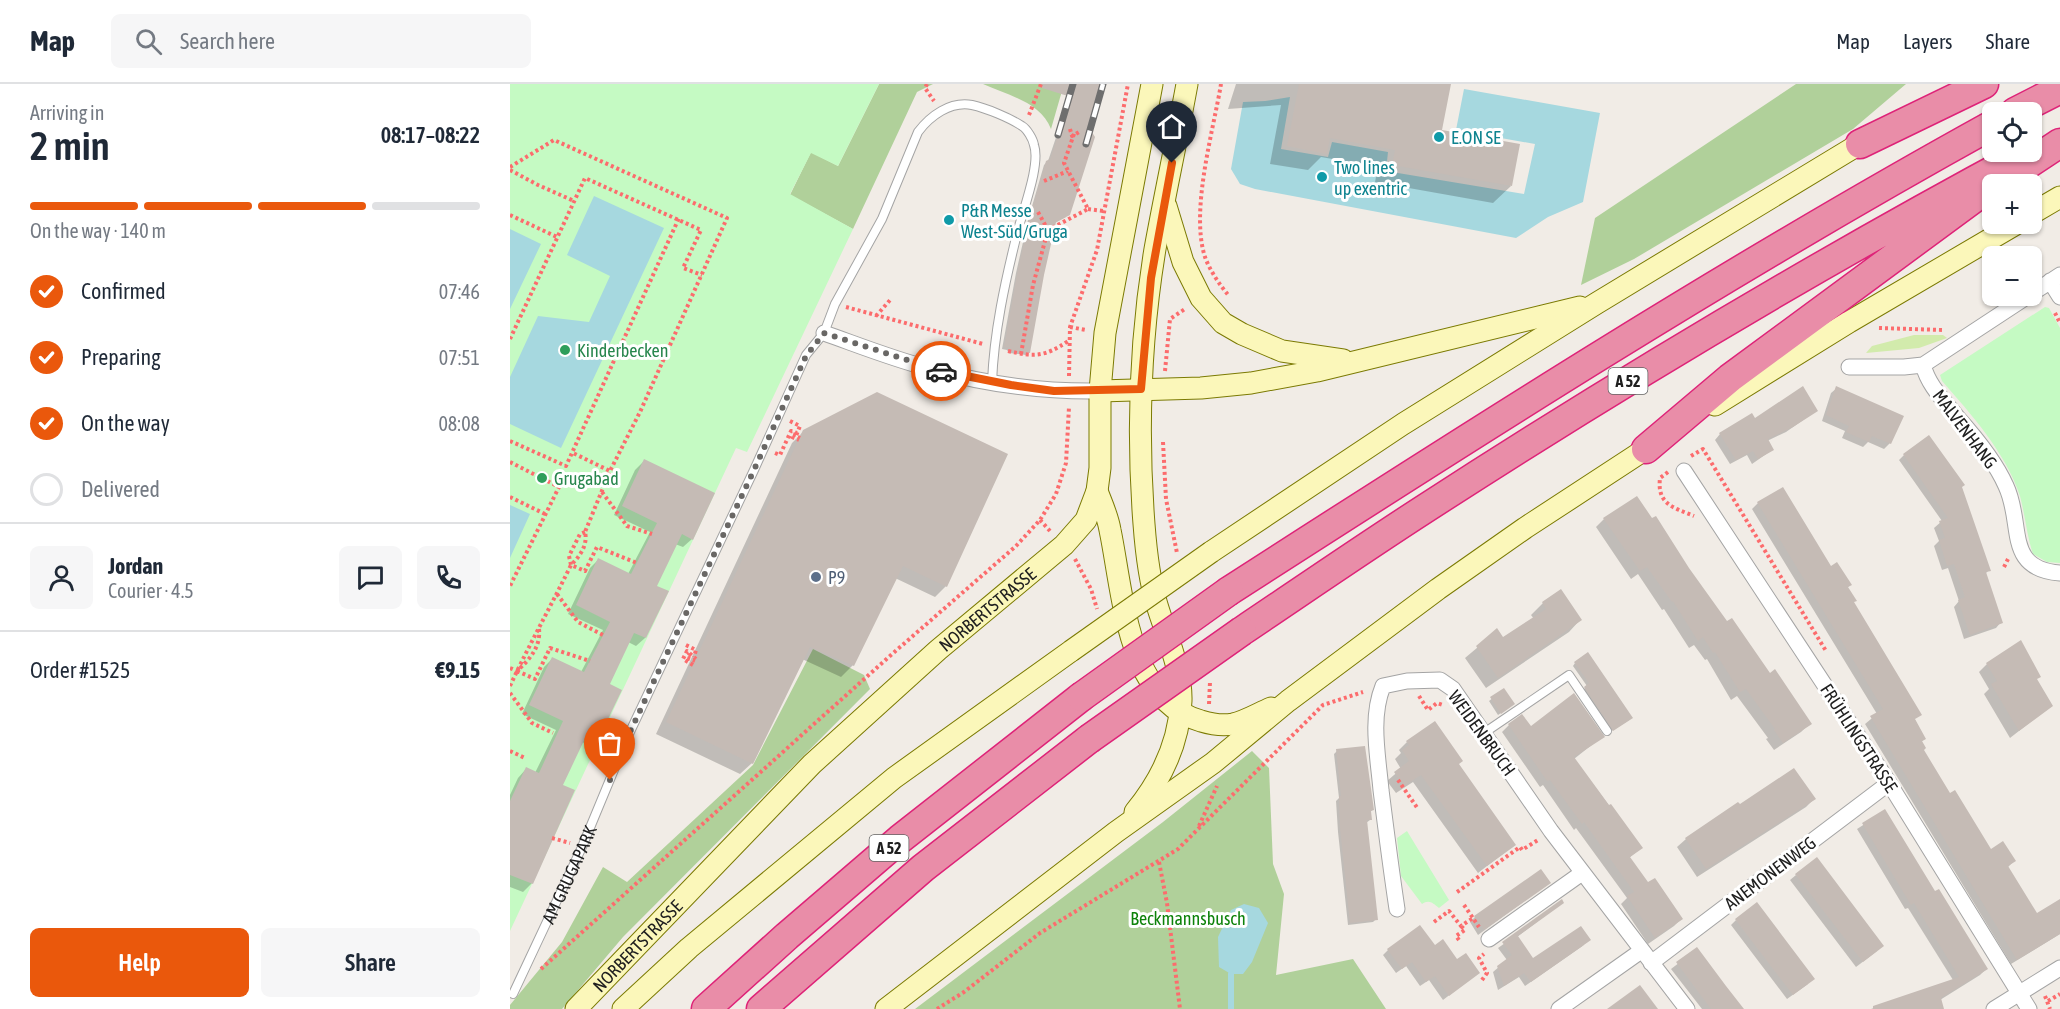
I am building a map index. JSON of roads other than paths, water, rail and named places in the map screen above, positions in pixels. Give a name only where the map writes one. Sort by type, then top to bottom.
[{"type":"highway","points":[[1860,144],[1984,84]]},
{"type":"highway","points":[[2035,102],[2060,89]]},
{"type":"highway","name":"A 52","points":[[706,1009],[900,839],[1081,697],[1228,591],[1406,477],[1706,291],[1864,197],[1982,131]]},
{"type":"highway","name":"A 52","points":[[2042,143],[2060,134]]},
{"type":"highway","points":[[2012,174],[2060,143]]},
{"type":"highway","name":"A 52","points":[[762,1009],[923,868],[1089,739],[1242,631],[1426,508],[1667,358],[1909,215],[2007,162]]},
{"type":"highway","points":[[1646,449],[1730,378],[1926,232],[1982,194]]},
{"type":"main road","name":"NORBERTSTRASSE","points":[[576,1009],[812,764],[938,650],[1064,545],[1086,520],[1097,491],[1101,453],[1100,391],[1105,333],[1152,84]]},
{"type":"main road","points":[[1116,832],[1148,796],[1158,781],[1172,751],[1180,713],[1180,681],[1156,602],[1146,553],[1141,482],[1141,389],[1151,278],[1187,84]]},
{"type":"main road","name":"NORBERTSTRASSE","points":[[623,1009],[689,948],[894,778],[1212,552],[1403,424],[1597,303],[1860,144],[1952,84]]},
{"type":"main road","points":[[2042,208],[2060,197]]},
{"type":"main road","points":[[1165,202],[1183,262],[1201,298],[1222,324],[1282,351],[1355,362]]},
{"type":"main road","points":[[886,1009],[1116,832],[1213,763],[1288,701],[1438,589],[1646,449],[1849,322],[1999,234]]},
{"type":"main road","points":[[1100,391],[1223,387],[1251,383],[1355,362],[1597,303]]},
{"type":"main road","points":[[1097,491],[1110,528],[1123,604],[1136,647],[1156,690],[1163,699],[1180,713],[1207,723],[1233,724],[1288,701]]},
{"type":"street","points":[[2042,287],[2055,278],[2060,297]]},
{"type":"street","points":[[1849,367],[1923,365],[2013,306]]},
{"type":"street","points":[[824,333],[927,368],[992,382],[1032,389],[1070,392],[1100,391]]},
{"type":"street","name":"MALVENHANG","points":[[1923,365],[1928,381],[1977,440],[2006,486],[2013,507],[2021,554],[2030,565],[2047,572],[2060,573]]},
{"type":"street","name":"FRÜHLINGSTRASSE","points":[[1684,471],[1888,783],[2029,1009]]},
{"type":"street","name":"WEIDENBRUCH","points":[[1397,909],[1376,729],[1378,699],[1383,686],[1407,681],[1440,680],[1453,689],[1582,873],[1687,1009]]},
{"type":"street","name":"ANEMONENWEG","points":[[1558,1009],[1646,957],[1888,783]]},
{"type":"street","points":[[1488,945],[1582,873]]},
{"type":"street","points":[[1994,1009],[2060,968]]},
{"type":"lane","name":"AM GRUGAPARK","points":[[513,994],[582,847],[628,736],[806,356],[824,333],[835,304],[882,219],[918,132],[924,124],[941,112],[961,104],[980,107],[1024,127],[1034,144],[1036,159],[993,347],[992,382]]},
{"type":"lane","points":[[1484,733],[1569,675],[1607,731]]},
{"type":"water","points":[[1464,89],[1600,113],[1583,202],[1548,217],[1516,238],[1255,189],[1240,184],[1231,169],[1243,102],[1290,97],[1281,149],[1328,157],[1332,142],[1388,152],[1386,171],[1524,194],[1535,144],[1456,130]]},
{"type":"water","name":"Kinderbecken","points":[[594,196],[664,228],[561,448],[510,424],[510,377],[538,316],[589,322],[610,276],[567,255]]},
{"type":"water","points":[[510,229],[541,244],[510,309]]},
{"type":"water","points":[[510,505],[530,514],[510,558]]},
{"type":"water","points":[[1244,904],[1259,908],[1268,923],[1252,962],[1243,974],[1231,974],[1219,967],[1218,937],[1231,910]]},
{"type":"waterway","points":[[1231,974],[1231,1009]]},
{"type":"railway","points":[[1058,135],[1073,84]]},
{"type":"railway","points":[[1086,144],[1103,84]]},
{"type":"place","name":"E.ON SE","points":[[1439,137]]},
{"type":"place","name":"Two lines up exentric","points":[[1322,177]]},
{"type":"place","name":"P&R Messe West-Süd/Gruga","points":[[949,220]]},
{"type":"place","name":"Kinderbecken","points":[[565,350]]},
{"type":"place","name":"Grugabad","points":[[542,478]]},
{"type":"place","name":"P9","points":[[816,577]]},
{"type":"park label","name":"Beckmannsbusch","points":[[1188,918]]}]
